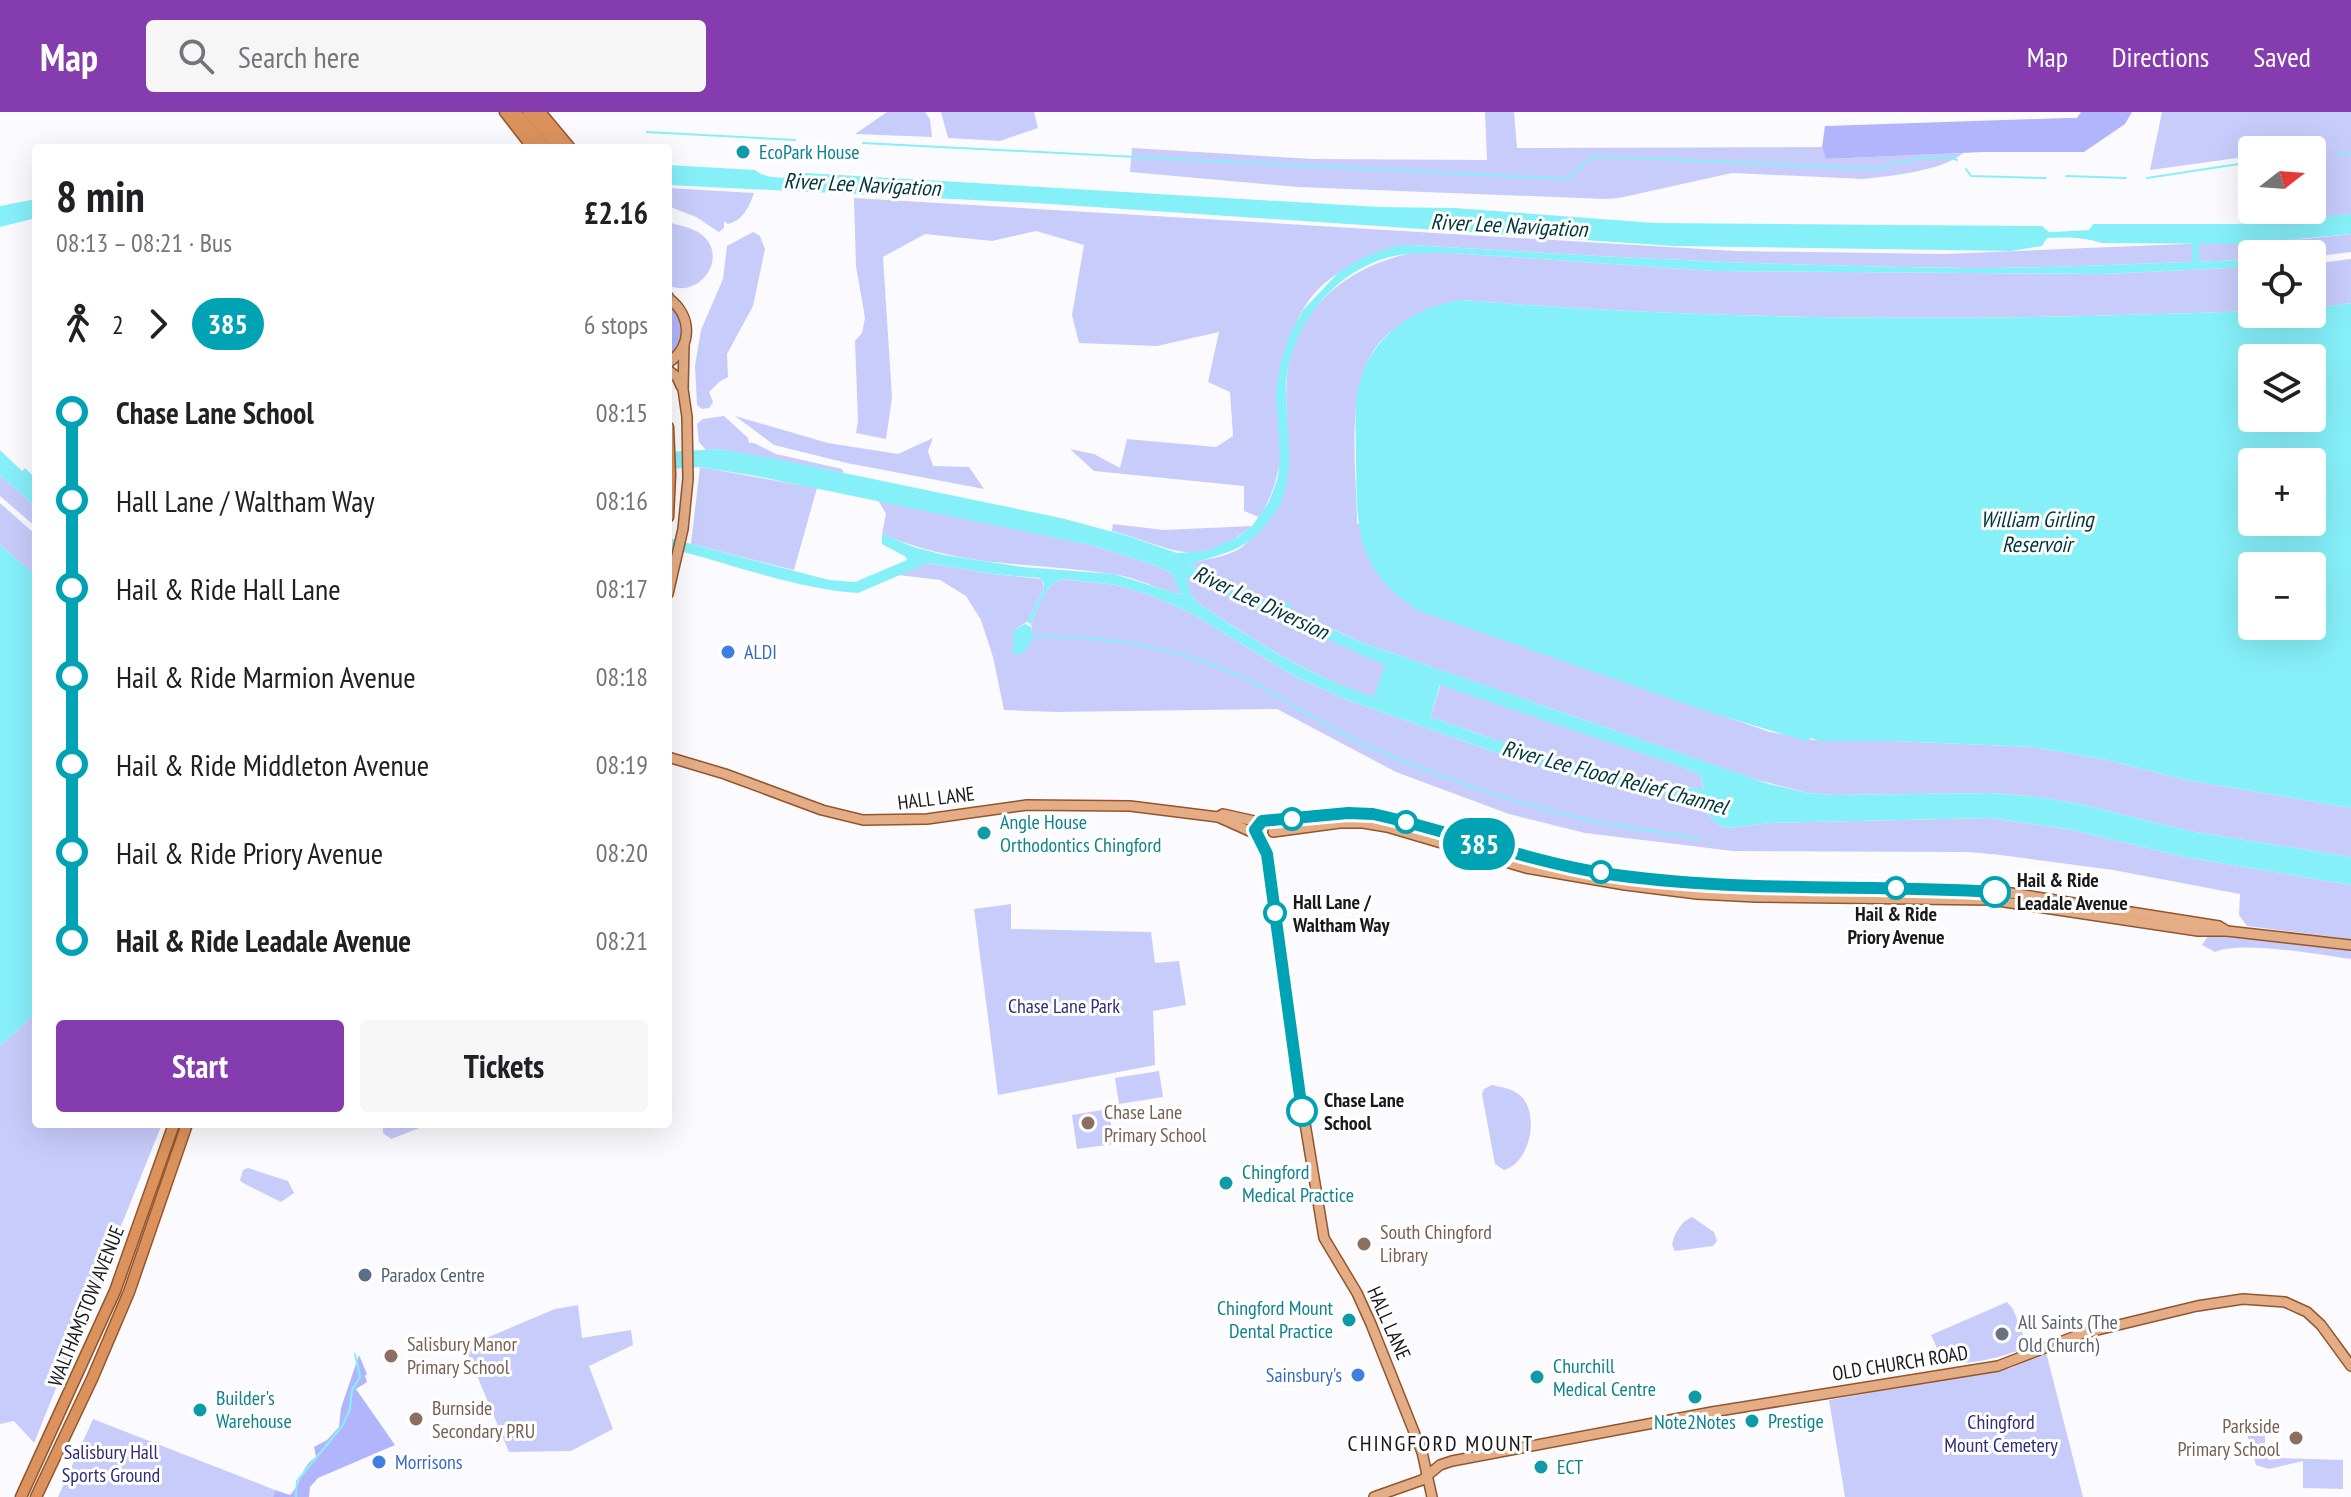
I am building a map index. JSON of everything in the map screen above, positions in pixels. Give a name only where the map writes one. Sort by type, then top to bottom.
[{"type":"highway","points":[[505,112],[545,142]]},
{"type":"highway","points":[[515,112],[545,142]]},
{"type":"highway","points":[[528,112],[545,142]]},
{"type":"highway","points":[[540,112],[545,142]]},
{"type":"highway","name":"WALTHAMSTOW AVENUE","points":[[21,1497],[115,1291],[171,1128]]},
{"type":"highway","name":"WALTHAMSTOW AVENUE","points":[[36,1497],[129,1292],[186,1128]]},
{"type":"main road","points":[[672,302],[682,311],[686,323],[683,389],[688,442],[683,529],[672,576]]},
{"type":"main road","points":[[672,358],[684,344]]},
{"type":"main road","points":[[672,373],[683,389]]},
{"type":"main road","name":"HALL LANE","points":[[672,758],[840,816],[863,820],[927,819],[1027,805],[1130,806],[1218,817],[1258,835],[1267,854],[1298,1081],[1324,1238],[1357,1293],[1371,1324],[1422,1452],[1432,1497]]},
{"type":"main road","name":"HALL LANE","points":[[1218,817],[1223,814],[1264,822],[1359,813],[1389,817],[1443,838]]},
{"type":"main road","points":[[1272,834],[1264,822],[1256,827],[1258,835],[1265,838],[1272,834],[1340,823],[1363,823],[1443,838],[1517,860],[1625,880],[1739,891],[2009,897],[2198,927],[2219,926],[2227,931],[2351,945]]},
{"type":"main road","name":"HALL LANE","points":[[1267,854],[1272,834]]},
{"type":"main road","name":"OLD CHURCH ROAD","points":[[1374,1497],[1427,1477],[1440,1465],[1457,1460],[1727,1410],[1998,1366],[2081,1334],[2197,1306],[2243,1299],[2285,1302],[2307,1312],[2321,1325],[2351,1366]]},
{"type":"green space","points":[[887,112],[925,112],[930,119],[932,137],[855,134]]},
{"type":"green space","points":[[941,112],[1034,112],[1038,128],[1000,141],[948,138]]},
{"type":"green space","points":[[1485,112],[1514,112],[1517,148],[1822,147],[1827,159],[1963,153],[1930,168],[1887,176],[1863,179],[1732,173],[1605,199],[1298,187],[1130,172],[1132,148],[1313,159],[1487,160]]},
{"type":"green space","points":[[2162,112],[2351,112],[2351,214],[2326,217],[2326,136],[2238,136],[2238,158],[2150,170]]},
{"type":"green space","points":[[672,188],[754,193],[742,216],[728,224],[724,221],[724,228],[719,232],[696,217],[672,208]]},
{"type":"green space","points":[[854,198],[1736,251],[1944,254],[2238,242],[2238,260],[1979,268],[1767,263],[1414,245],[1399,247],[1357,263],[1322,286],[1301,314],[1290,345],[1282,451],[1275,485],[1259,517],[1244,511],[1244,486],[1094,471],[1070,449],[1094,454],[1120,468],[1127,439],[1216,447],[1233,436],[1230,392],[1208,382],[1219,332],[1157,346],[1079,343],[1072,315],[1084,245],[1036,231],[992,241],[925,234],[883,257],[892,398],[886,439],[856,433],[855,341],[862,333],[865,318],[856,266]]},
{"type":"green space","points":[[672,223],[698,232],[708,241],[712,251],[712,262],[701,281],[680,288],[672,286]]},
{"type":"green space","points":[[753,232],[760,236],[765,249],[753,306],[727,354],[728,377],[709,392],[713,402],[709,408],[702,409],[697,405],[695,366],[701,330],[723,279],[727,246]]},
{"type":"green space","points":[[2351,234],[2351,252],[2326,255],[2326,240],[2281,240]]},
{"type":"green space","points":[[1413,253],[1451,253],[1715,271],[2103,274],[2238,268],[2238,311],[2055,317],[1857,318],[1659,312],[1462,300],[1449,302],[1394,329],[1377,346],[1365,367],[1355,418],[1357,523],[1599,673],[1770,732],[1819,741],[2033,747],[2107,760],[2186,780],[2351,808],[2351,857],[2189,831],[2038,797],[1991,793],[1808,793],[1754,779],[1363,643],[1190,564],[1236,551],[1273,512],[1287,476],[1287,378],[1300,331],[1328,294],[1367,268]]},
{"type":"green space","points":[[2351,259],[2351,303],[2326,307],[2326,262]]},
{"type":"green space","points":[[724,416],[748,438],[749,443],[776,454],[842,469],[844,473],[719,449],[706,450],[699,442],[697,424],[703,419]]},
{"type":"green space","points":[[735,416],[828,443],[898,454],[933,438],[928,451],[933,466],[969,467],[984,489],[847,463],[774,445]]},
{"type":"green space","points":[[700,467],[817,488],[794,570],[691,544]]},
{"type":"green space","points":[[0,475],[32,503],[32,524],[0,496]]},
{"type":"green space","points":[[878,500],[1095,546],[1172,574],[1182,595],[1121,576],[968,558],[912,545],[882,534],[886,514]]},
{"type":"green space","points":[[0,503],[32,531],[32,573],[0,545]]},
{"type":"green space","points":[[1113,524],[1164,530],[1252,526],[1214,548],[1183,552],[1112,531]]},
{"type":"green space","points":[[928,563],[1042,579],[1044,588],[1027,622],[1014,630],[1032,630],[1031,624],[1042,597],[1051,586],[1063,579],[1117,585],[1150,595],[1189,612],[1294,676],[1350,701],[1512,758],[1691,799],[1720,826],[1990,818],[2068,829],[2185,857],[2351,885],[2351,939],[2247,926],[2239,915],[2240,894],[2113,870],[1968,852],[1733,851],[1585,833],[1509,814],[1396,772],[1277,709],[1004,710],[993,657],[981,620],[966,596],[940,580],[898,575]]},
{"type":"green space","points":[[1184,575],[1386,665],[1374,698],[1305,668],[1240,631],[1198,603]]},
{"type":"green space","points":[[1441,684],[1685,768],[1700,775],[1704,790],[1580,766],[1430,717]]},
{"type":"green space","name":"Chase Lane Park","points":[[1011,904],[1011,929],[1151,932],[1155,963],[1179,961],[1186,1005],[1153,1011],[1155,1065],[998,1095],[974,909]]},
{"type":"green space","points":[[2209,935],[2351,949],[2351,959],[2243,947],[2215,952],[2202,945]]},
{"type":"green space","points":[[32,1016],[32,1128],[160,1128],[34,1443],[14,1421],[0,1424],[0,1046]]},
{"type":"green space","points":[[1159,1071],[1163,1097],[1119,1104],[1115,1078]]},
{"type":"green space","points":[[1492,1085],[1517,1093],[1529,1110],[1531,1122],[1527,1146],[1521,1157],[1504,1170],[1495,1164],[1482,1094]]},
{"type":"green space","points":[[1109,1109],[1114,1144],[1077,1149],[1072,1115]]},
{"type":"green space","points":[[383,1128],[420,1128],[391,1139],[383,1133]]},
{"type":"green space","points":[[248,1168],[288,1181],[294,1193],[281,1202],[243,1183],[240,1180],[243,1170]]},
{"type":"green space","points":[[1692,1217],[1714,1232],[1717,1241],[1713,1246],[1675,1251],[1672,1245],[1676,1232]]},
{"type":"green space","points":[[2007,1302],[2013,1309],[2028,1347],[1972,1362],[1942,1359],[1931,1335]]},
{"type":"green space","points":[[578,1305],[582,1338],[631,1330],[633,1345],[589,1366],[613,1429],[571,1451],[509,1452],[465,1347],[555,1309]]},
{"type":"green space","name":"Chingford Mount Cemetery","points":[[2046,1352],[2083,1497],[1845,1497],[1829,1400],[2011,1368]]},
{"type":"green space","name":"Salisbury Hall Sports Ground","points":[[93,1419],[275,1490],[273,1497],[58,1497]]},
{"type":"green space","points":[[2265,1430],[2268,1460],[2343,1460],[2343,1489],[2303,1488],[2303,1461],[2269,1469],[2256,1465],[2247,1434]]},
{"type":"shaded area","points":[[2081,112],[2132,112],[2125,124],[2084,152],[1984,152],[1826,159],[1822,147],[1825,126],[2077,118]]},
{"type":"shaded area","points":[[672,309],[680,324],[680,337],[673,350]]},
{"type":"shaded area","points":[[359,1355],[367,1382],[356,1389],[395,1445],[318,1478],[310,1487],[309,1497],[273,1497],[275,1490],[290,1495],[307,1465],[316,1457],[314,1447],[327,1440],[339,1427],[341,1408]]},
{"type":"water","name":"River Lee Navigation","points":[[672,165],[755,170],[780,178],[806,173],[1379,207],[1455,208],[1655,223],[2042,226],[2054,232],[2089,230],[2093,224],[2326,224],[2326,216],[2351,214],[2351,234],[2288,240],[2238,240],[2238,244],[2102,243],[2074,238],[2047,238],[2042,246],[2011,251],[1674,246],[1035,203],[672,185]]},
{"type":"water","points":[[32,200],[32,219],[0,227],[0,206]]},
{"type":"water","points":[[1414,245],[1837,266],[1979,268],[2238,260],[2238,268],[2103,274],[1715,271],[1451,253],[1390,257],[1349,276],[1331,290],[1303,327],[1288,370],[1289,457],[1286,488],[1272,517],[1244,544],[1190,564],[1278,605],[1285,602],[1292,606],[1291,611],[1363,643],[1769,784],[1834,795],[1991,793],[2080,804],[2189,831],[2351,857],[2351,885],[2185,857],[2068,829],[1990,818],[1720,826],[1691,799],[1575,776],[1512,758],[1350,701],[1294,676],[1189,612],[1117,585],[1063,579],[1056,582],[1042,597],[1031,624],[1027,622],[1044,588],[1040,578],[928,563],[858,593],[786,581],[672,549],[672,539],[829,580],[855,582],[907,560],[882,544],[882,534],[944,555],[1023,567],[1114,574],[1181,595],[1172,574],[1095,546],[756,476],[700,467],[672,469],[672,452],[719,449],[781,460],[1061,518],[1177,553],[1206,551],[1238,537],[1252,526],[1269,502],[1278,477],[1280,454],[1276,393],[1280,365],[1289,336],[1303,310],[1339,272],[1366,256],[1396,246]],"holes":[[[1185,576],[1385,665],[1374,697],[1327,679],[1240,631],[1198,603]],[[1440,685],[1700,775],[1704,789],[1634,779],[1531,751],[1430,717]]]},
{"type":"water","name":"William Girling Reservoir","points":[[1462,300],[1659,312],[1857,318],[2055,317],[2238,311],[2238,328],[2326,328],[2326,307],[2351,303],[2351,808],[2186,780],[2107,760],[2033,747],[1818,741],[1811,738],[1806,741],[1709,712],[1417,610],[1381,579],[1364,546],[1357,508],[1356,407],[1359,385],[1376,348],[1404,321]]},
{"type":"water","points":[[0,450],[22,471],[25,468],[32,475],[32,503],[0,475]]},
{"type":"water","points":[[0,545],[32,573],[32,1016],[0,1046]]},
{"type":"water","points":[[1025,624],[1031,627],[1032,640],[1026,650],[1018,655],[1012,652],[1014,630]]},
{"type":"waterway","points":[[647,132],[795,140]]},
{"type":"waterway","points":[[863,143],[1566,179],[1594,156],[1878,169],[1918,159],[1940,157],[1957,160]]},
{"type":"waterway","points":[[2336,155],[2351,153]]},
{"type":"waterway","points":[[2147,178],[2238,164]]},
{"type":"waterway","points":[[1966,169],[1971,176],[2046,178]]},
{"type":"waterway","points":[[2066,176],[2126,178]]},
{"type":"waterway","points":[[2195,237],[2196,265]]},
{"type":"waterway","points":[[1033,636],[1090,638],[1175,653],[1230,672],[1355,740],[1461,783],[1585,819],[1698,838]]},
{"type":"waterway","points":[[296,1497],[297,1481],[343,1425],[350,1409],[352,1390],[360,1377],[355,1354]]},
{"type":"bus line","name":"385","points":[[1302,1111],[1267,854],[1255,830],[1262,821],[1348,813],[1373,814],[1534,860],[1696,885],[1995,892]]},
{"type":"place","name":"EcoPark House","points":[[743,152]]},
{"type":"place","name":"ALDI","points":[[728,652]]},
{"type":"place","name":"Angle House Orthodontics Chingford","points":[[984,833]]},
{"type":"place","name":"Hail & Ride Priory Avenue","points":[[1896,888]]},
{"type":"place","name":"Hail & Ride Leadale Avenue","points":[[1995,892]]},
{"type":"place","name":"Hall Lane / Waltham Way","points":[[1275,913]]},
{"type":"place","name":"Chase Lane School","points":[[1302,1111]]},
{"type":"place","name":"Chase Lane Primary School","points":[[1088,1123]]},
{"type":"place","name":"Chingford Medical Practice","points":[[1226,1183]]},
{"type":"place","name":"South Chingford Library","points":[[1364,1244]]},
{"type":"place","name":"Paradox Centre","points":[[365,1275]]},
{"type":"place","name":"Chingford Mount Dental Practice","points":[[1349,1320]]},
{"type":"place","name":"All Saints (The Old Church)","points":[[2002,1334]]},
{"type":"place","name":"Salisbury Manor Primary School","points":[[391,1356]]},
{"type":"place","name":"Sainsbury's","points":[[1358,1375]]},
{"type":"place","name":"Churchill Medical Centre","points":[[1537,1377]]},
{"type":"place","name":"Note2Notes","points":[[1695,1397]]},
{"type":"place","name":"Builder's Warehouse","points":[[200,1410]]},
{"type":"place","name":"Burnside Secondary PRU","points":[[416,1419]]},
{"type":"place","name":"Prestige","points":[[1752,1421]]},
{"type":"place","name":"Parkside Primary School","points":[[2296,1438]]},
{"type":"place","name":"Morrisons","points":[[379,1462]]},
{"type":"place","name":"ECT","points":[[1541,1467]]},
{"type":"district","name":"CHINGFORD MOUNT","points":[[1441,1443]]},
{"type":"water label","name":"River Lee Diversion","points":[[1261,602]]},
{"type":"water label","name":"River Lee Flood Relief Channel","points":[[1615,777]]}]
